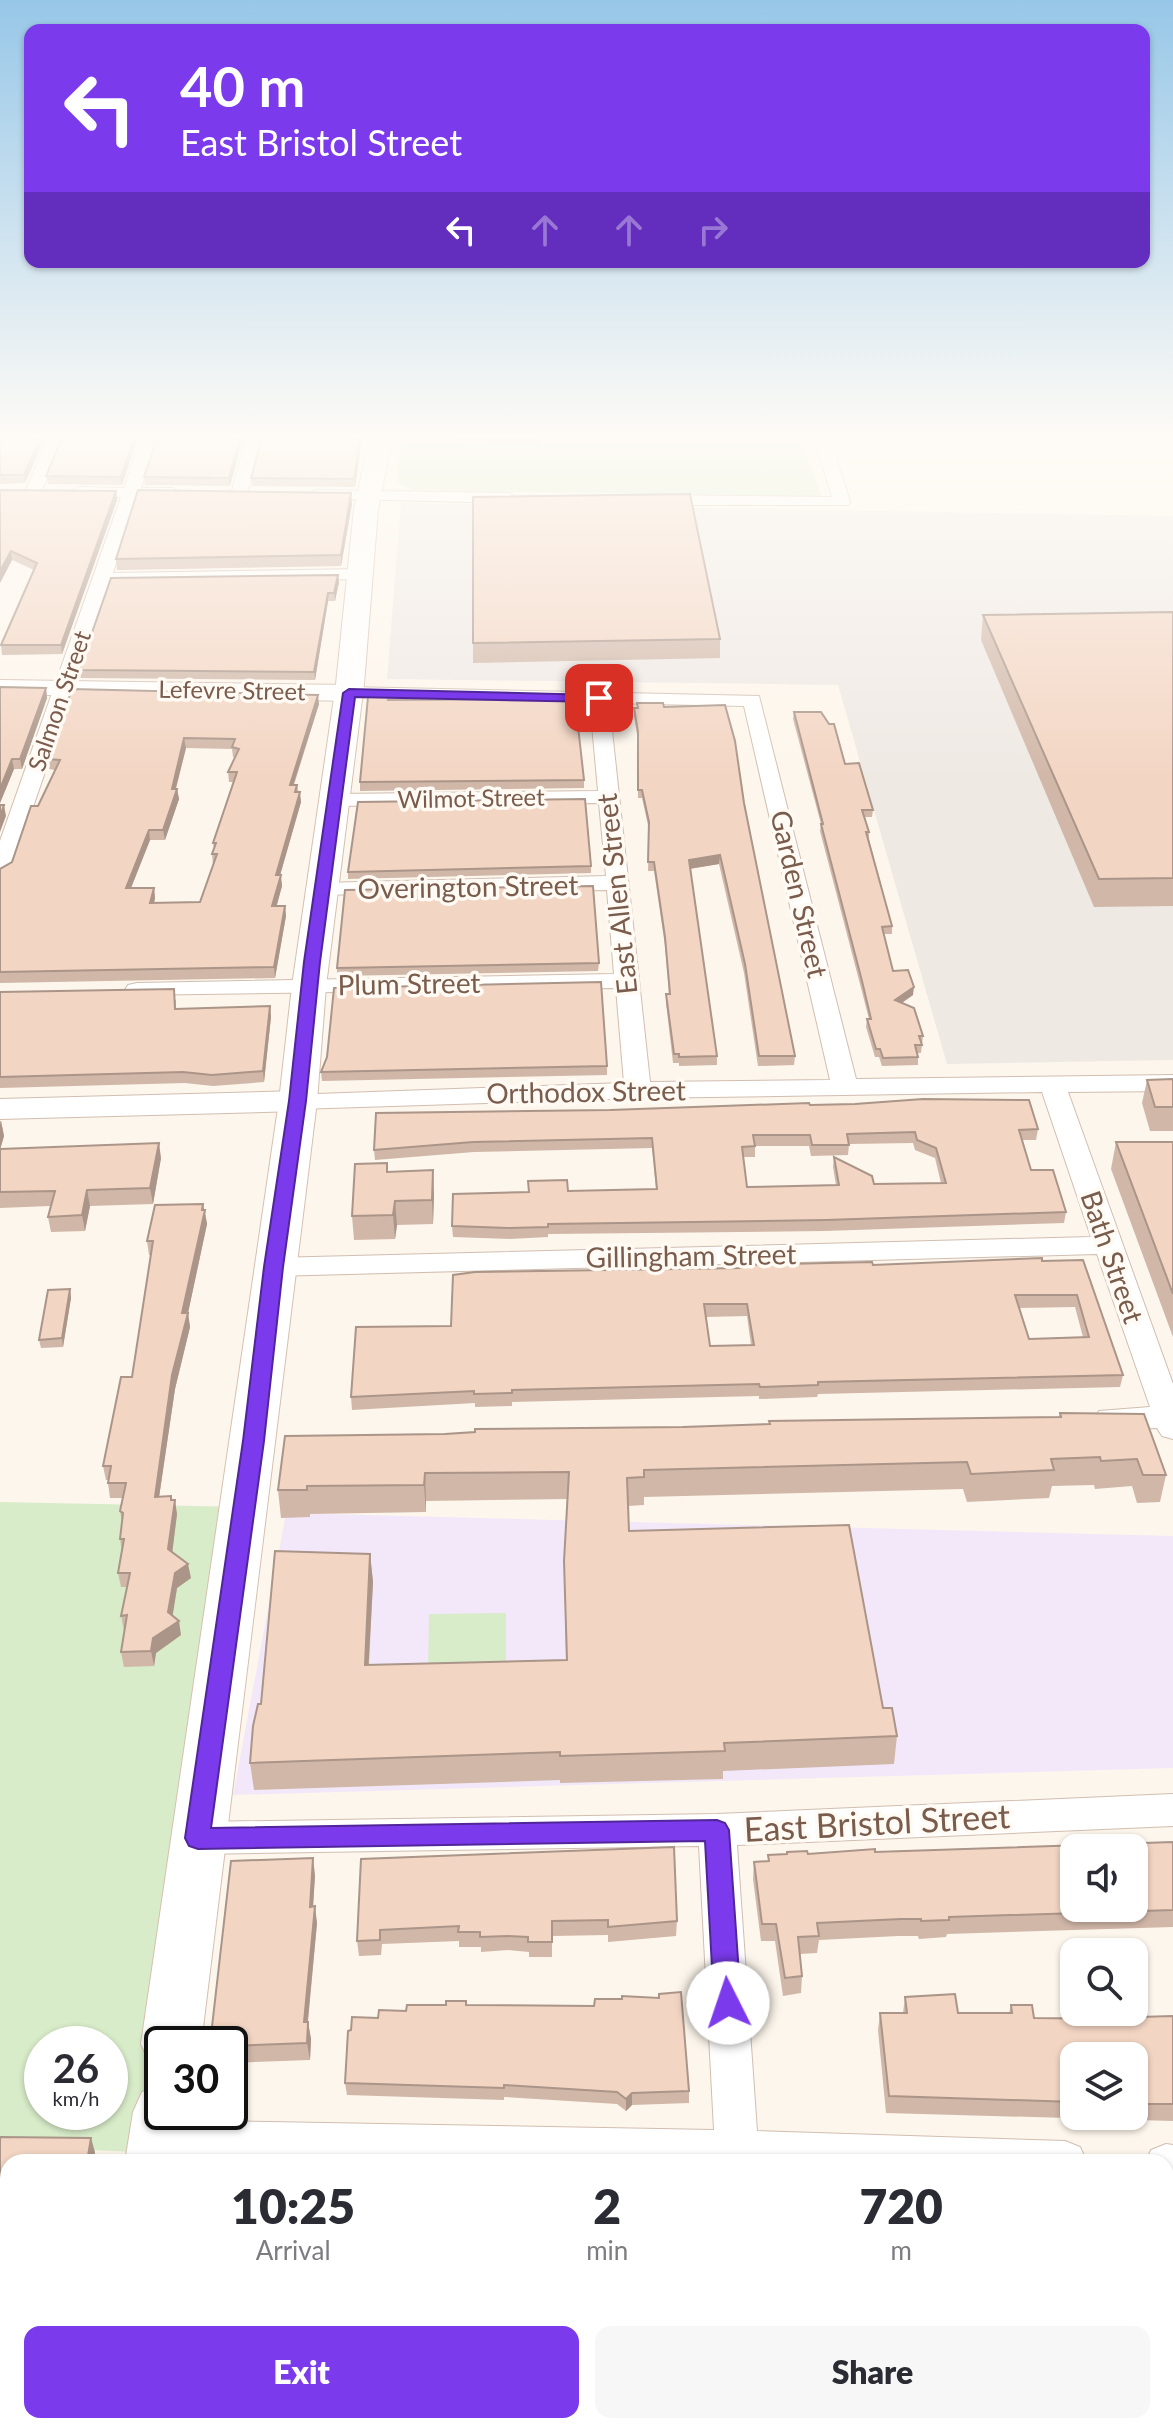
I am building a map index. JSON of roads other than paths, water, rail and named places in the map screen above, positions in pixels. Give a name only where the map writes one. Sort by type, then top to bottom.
[{"type":"main road","points":[[173,2026],[198,1838],[267,1441],[273,1267],[298,1101],[309,986],[349,693],[364,552]]},
{"type":"street","name":"Salmon Street","points":[[0,871],[66,688],[111,552]]},
{"type":"street","points":[[102,578],[362,574]]},
{"type":"street","name":"Lefevre Street","points":[[0,687],[752,700]]},
{"type":"street","name":"East Allen Street","points":[[599,698],[638,1090]]},
{"type":"street","name":"Garden Street","points":[[752,700],[845,1088]]},
{"type":"street","name":"Wilmot Street","points":[[335,800],[607,797]]},
{"type":"street","name":"Overington Street","points":[[321,890],[615,883]]},
{"type":"street","name":"Plum Street","points":[[108,991],[625,981]]},
{"type":"street","name":"Orthodox Street","points":[[0,1109],[638,1090],[1173,1083]]},
{"type":"street","name":"Bath Street","points":[[1052,1085],[1171,1423]]},
{"type":"street","name":"Gillingham Street","points":[[273,1267],[1108,1245]]},
{"type":"street","points":[[1075,1420],[1171,1423]]},
{"type":"street","name":"East Bristol Street","points":[[198,1838],[717,1830],[1173,1810]]},
{"type":"street","points":[[717,1830],[737,2151]]},
{"type":"street","points":[[159,2138],[826,2154]]}]
